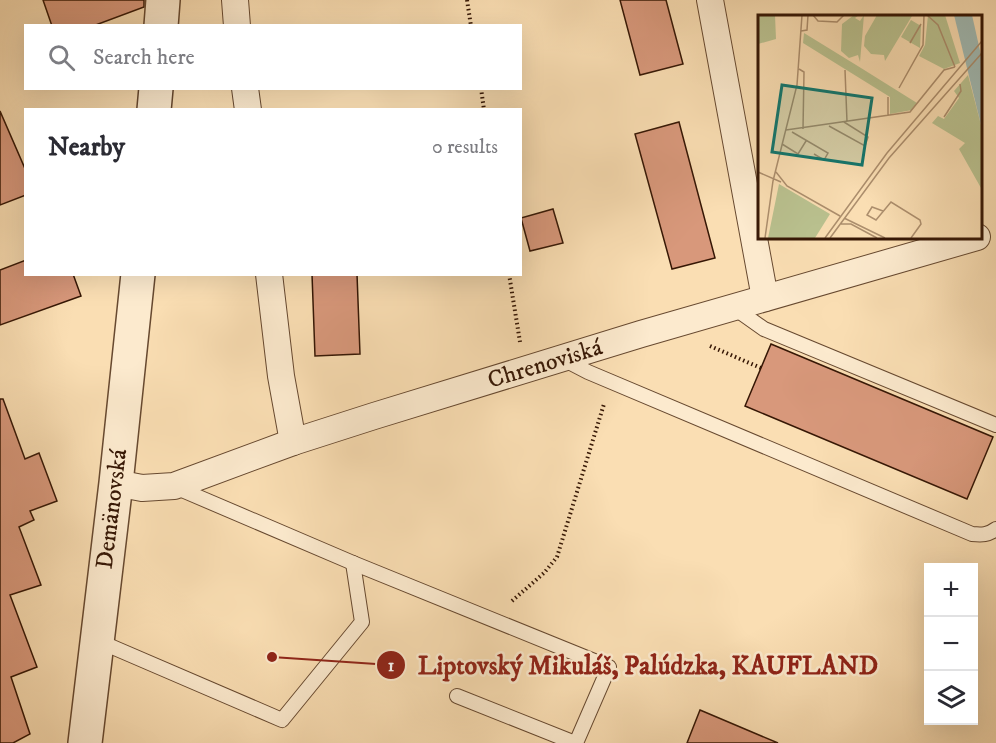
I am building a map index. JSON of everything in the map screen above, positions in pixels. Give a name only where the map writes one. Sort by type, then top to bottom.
[{"type":"street","points":[[161,24],[163,0]]},
{"type":"street","points":[[235,0],[237,24]]},
{"type":"street","points":[[710,0],[765,298]]},
{"type":"street","points":[[154,108],[156,90]]},
{"type":"street","points":[[245,90],[248,108]]},
{"type":"street","name":"Chrenoviská","points":[[981,236],[996,231]]},
{"type":"street","name":"Chrenoviská","points":[[116,483],[142,488],[174,486],[293,442],[562,358],[975,238]]},
{"type":"street","name":"Demänovská","points":[[84,743],[116,483],[138,276]]},
{"type":"street","points":[[269,276],[293,442]]},
{"type":"lane","points":[[733,307],[764,329],[996,425]]},
{"type":"lane","points":[[562,358],[612,382],[972,534],[982,535],[996,529]]},
{"type":"lane","points":[[174,486],[353,563],[609,667],[575,743],[457,696]]},
{"type":"lane","points":[[96,640],[282,720],[362,622],[353,563]]},
{"type":"path","points":[[467,0],[471,24]]},
{"type":"path","points":[[481,90],[484,108]]},
{"type":"path","points":[[509,276],[524,370]]},
{"type":"path","points":[[701,341],[761,368]]},
{"type":"path","points":[[491,619],[544,573],[557,557],[612,382]]},
{"type":"building","points":[[43,0],[144,0],[144,7],[98,24],[51,24]]},
{"type":"building","points":[[620,0],[666,0],[683,64],[640,75]]},
{"type":"building","points":[[0,111],[24,166],[24,196],[0,205]]},
{"type":"building","points":[[679,122],[715,258],[672,269],[635,134]]},
{"type":"building","points":[[553,209],[563,243],[530,251],[522,218]]},
{"type":"building","points":[[24,261],[24,276],[74,276],[81,296],[0,325],[0,270]]},
{"type":"building","points":[[312,276],[357,276],[360,354],[315,356]]},
{"type":"building","points":[[771,344],[993,437],[967,499],[745,406]]},
{"type":"building","points":[[0,399],[3,399],[25,459],[39,453],[57,501],[30,511],[34,520],[19,527],[41,585],[10,595],[37,667],[11,677],[30,734],[13,743],[0,743]]},
{"type":"building","points":[[700,710],[778,743],[687,743]]},
{"type":"place","name":"Liptovský Mikuláš, Palúdzka, KAUFLAND","points":[[272,657]]}]
